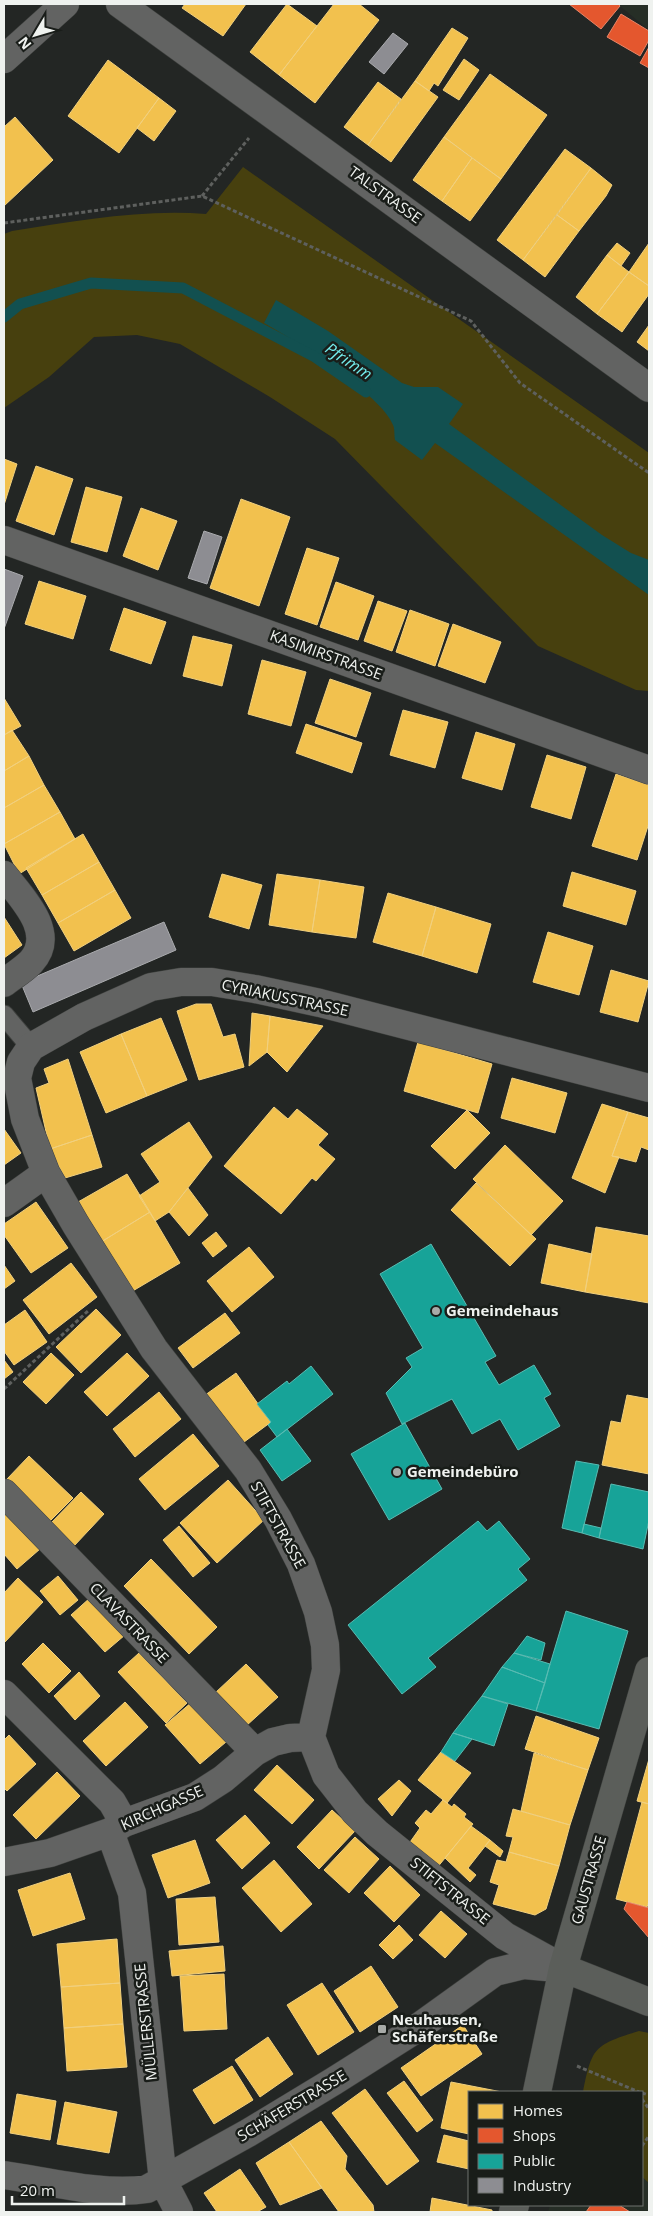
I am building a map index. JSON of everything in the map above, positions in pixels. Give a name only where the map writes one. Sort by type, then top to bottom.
[{"type":"main road","name":"GAUSTRASSE","points":[[537,2091],[563,1968],[649,1670]]},
{"type":"main road","points":[[563,1968],[649,2002]]},
{"type":"street","points":[[4,59],[64,4]]},
{"type":"street","name":"TALSTRASSE","points":[[120,4],[649,388]]},
{"type":"street","name":"KASIMIRSTRASSE","points":[[4,540],[649,770]]},
{"type":"street","points":[[4,875],[32,911],[39,926],[40,940],[38,951],[32,961],[4,983]]},
{"type":"street","name":"CYRIAKUSSTRASSE","points":[[31,1047],[84,1017],[151,987],[181,982],[212,982],[320,1003],[649,1088]]},
{"type":"street","points":[[4,1203],[46,1173],[24,1119],[17,1078],[21,1062],[31,1047]]},
{"type":"street","name":"STIFTSTRASSE","points":[[46,1173],[154,1349],[248,1470],[278,1519],[301,1564],[318,1612],[325,1645],[326,1670],[311,1737],[326,1775],[355,1812],[377,1833],[505,1936],[563,1968]]},
{"type":"street","name":"CLAVASTRASSE","points":[[4,1493],[255,1752]]},
{"type":"street","name":"MÜLLERSTRASSE","points":[[4,1694],[112,1802],[132,1893],[163,2181],[179,2212]]},
{"type":"street","name":"KIRCHGASSE","points":[[4,1862],[50,1853],[194,1797],[223,1780],[255,1752],[273,1742],[311,1737]]},
{"type":"street","name":"SCHÄFERSTRASSE","points":[[4,2175],[130,2192],[147,2189],[334,2081],[413,2031],[495,1972],[524,1965],[563,1968]]},
{"type":"lane","points":[[4,1015],[31,1047]]},
{"type":"path","points":[[202,196],[269,112]]},
{"type":"path","points":[[4,223],[202,196],[471,321],[520,383],[649,473]]},
{"type":"path","points":[[4,1389],[114,1286]]},
{"type":"path","points":[[546,2052],[633,2091]]},
{"type":"shaded area","points":[[618,4],[649,4],[649,30],[620,6]]},
{"type":"shaded area","points":[[243,167],[649,453],[649,691],[636,690],[538,646],[335,439],[270,397],[180,344],[137,335],[94,337],[49,377],[4,408],[4,234],[61,223],[109,217],[157,213],[206,214]]},
{"type":"shaded area","points":[[639,2031],[649,2033],[649,2183],[643,2178],[643,2091],[583,2091],[589,2065],[593,2057],[598,2050],[613,2040]]},
{"type":"shaded area","points":[[643,2178],[649,2183],[649,2212],[548,2212],[550,2206],[643,2206]]},
{"type":"water","points":[[276,300],[328,331],[402,383],[414,387],[438,387],[463,404],[449,424],[602,535],[631,553],[649,560],[649,595],[435,443],[422,460],[395,440],[393,425],[386,413],[373,399],[336,369],[264,323]]},
{"type":"building: Homes","points":[[185,4],[246,4],[223,36],[182,8]]},
{"type":"building: Homes","points":[[287,4],[317,26],[279,75],[250,52]]},
{"type":"building: Homes","points":[[334,4],[359,4],[379,20],[315,103],[279,75]]},
{"type":"building: Homes","points":[[452,28],[468,38],[438,86],[434,83],[429,91],[415,81]]},
{"type":"building: Homes","points":[[464,59],[479,70],[459,100],[443,90]]},
{"type":"building: Homes","points":[[108,60],[159,98],[119,153],[68,116]]},
{"type":"building: Homes","points":[[490,74],[547,115],[501,179],[444,137]]},
{"type":"building: Homes","points":[[415,81],[438,97],[391,162],[368,145]]},
{"type":"building: Homes","points":[[378,82],[401,99],[368,145],[344,127]]},
{"type":"building: Homes","points":[[159,98],[176,111],[154,141],[137,128]]},
{"type":"building: Homes","points":[[15,117],[53,160],[4,206],[4,127]]},
{"type":"building: Homes","points":[[444,137],[472,158],[442,201],[413,180]]},
{"type":"building: Homes","points":[[565,149],[591,168],[523,260],[497,240]]},
{"type":"building: Homes","points":[[472,158],[501,179],[470,221],[442,201]]},
{"type":"building: Homes","points":[[591,168],[612,185],[606,196],[579,231],[557,215]]},
{"type":"building: Homes","points":[[557,215],[579,231],[545,277],[523,260]]},
{"type":"building: Homes","points":[[617,243],[630,253],[621,266],[607,255]]},
{"type":"building: Homes","points":[[649,243],[649,286],[629,272]]},
{"type":"building: Homes","points":[[607,255],[629,272],[597,314],[576,297]]},
{"type":"building: Homes","points":[[629,272],[649,286],[649,294],[622,332],[597,314]]},
{"type":"building: Homes","points":[[649,325],[649,351],[637,342]]},
{"type":"building: Homes","points":[[4,459],[17,464],[4,505]]},
{"type":"building: Homes","points":[[36,466],[73,479],[54,535],[16,521]]},
{"type":"building: Homes","points":[[86,487],[122,497],[107,552],[71,542]]},
{"type":"building: Homes","points":[[241,499],[290,517],[259,606],[210,588]]},
{"type":"building: Homes","points":[[141,508],[177,521],[158,570],[123,556]]},
{"type":"building: Homes","points":[[307,548],[339,558],[317,625],[285,614]]},
{"type":"building: Homes","points":[[39,581],[86,596],[73,639],[25,624]]},
{"type":"building: Homes","points":[[336,582],[374,596],[358,640],[320,627]]},
{"type":"building: Homes","points":[[378,601],[407,611],[392,651],[364,641]]},
{"type":"building: Homes","points":[[124,608],[166,622],[151,664],[110,650]]},
{"type":"building: Homes","points":[[410,610],[449,624],[435,666],[396,652]]},
{"type":"building: Homes","points":[[453,624],[501,642],[485,683],[438,666]]},
{"type":"building: Homes","points":[[193,636],[232,645],[222,686],[183,676]]},
{"type":"building: Homes","points":[[262,660],[306,672],[291,726],[248,714]]},
{"type":"building: Homes","points":[[330,679],[371,693],[356,737],[315,723]]},
{"type":"building: Homes","points":[[4,698],[21,726],[4,735]]},
{"type":"building: Homes","points":[[403,710],[448,722],[435,768],[390,755]]},
{"type":"building: Homes","points":[[306,724],[362,743],[352,773],[296,753]]},
{"type":"building: Homes","points":[[12,730],[29,756],[4,771],[4,735]]},
{"type":"building: Homes","points":[[476,732],[515,744],[502,790],[462,778]]},
{"type":"building: Homes","points":[[547,755],[586,767],[571,819],[531,807]]},
{"type":"building: Homes","points":[[29,756],[44,785],[4,808],[4,771]]},
{"type":"building: Homes","points":[[616,774],[649,785],[649,823],[637,860],[592,846]]},
{"type":"building: Homes","points":[[44,785],[60,812],[4,844],[4,808]]},
{"type":"building: Homes","points":[[60,812],[75,839],[19,874],[4,844]]},
{"type":"building: Homes","points":[[83,834],[99,862],[42,895],[26,868]]},
{"type":"building: Homes","points":[[99,862],[115,890],[58,923],[42,895]]},
{"type":"building: Homes","points":[[572,872],[636,891],[626,925],[563,906]]},
{"type":"building: Homes","points":[[222,874],[262,885],[249,929],[209,917]]},
{"type":"building: Homes","points":[[277,874],[320,880],[312,932],[269,925]]},
{"type":"building: Homes","points":[[320,880],[364,887],[356,938],[312,932]]},
{"type":"building: Homes","points":[[115,890],[131,918],[74,951],[58,923]]},
{"type":"building: Homes","points":[[388,893],[436,907],[422,956],[373,942]]},
{"type":"building: Homes","points":[[436,907],[491,924],[477,973],[422,956]]},
{"type":"building: Homes","points":[[4,917],[22,945],[4,958]]},
{"type":"building: Homes","points":[[548,932],[593,946],[579,995],[533,982]]},
{"type":"building: Homes","points":[[611,970],[649,981],[638,1022],[600,1012]]},
{"type":"building: Homes","points":[[196,1004],[211,1004],[223,1037],[235,1034],[244,1067],[199,1080],[177,1011]]},
{"type":"building: Homes","points":[[252,1013],[270,1016],[267,1052],[249,1066]]},
{"type":"building: Homes","points":[[270,1016],[323,1026],[287,1072],[267,1052]]},
{"type":"building: Homes","points":[[161,1018],[187,1080],[147,1096],[121,1034]]},
{"type":"building: Homes","points":[[121,1034],[147,1096],[106,1113],[80,1052]]},
{"type":"building: Homes","points":[[418,1042],[492,1064],[478,1113],[404,1091]]},
{"type":"building: Homes","points":[[68,1059],[92,1135],[50,1149],[36,1088],[49,1083],[44,1069]]},
{"type":"building: Homes","points":[[512,1078],[567,1093],[555,1133],[501,1118]]},
{"type":"building: Homes","points":[[602,1104],[628,1112],[612,1156],[619,1157],[605,1193],[572,1178]]},
{"type":"building: Homes","points":[[274,1107],[288,1119],[297,1109],[328,1134],[318,1145],[335,1159],[316,1181],[312,1178],[281,1214],[224,1166]]},
{"type":"building: Homes","points":[[467,1110],[490,1133],[455,1169],[431,1146]]},
{"type":"building: Homes","points":[[628,1112],[649,1118],[649,1150],[641,1147],[636,1162],[612,1156]]},
{"type":"building: Homes","points":[[189,1122],[212,1157],[169,1212],[155,1221],[139,1196],[160,1182],[141,1154]]},
{"type":"building: Homes","points":[[4,1129],[21,1153],[4,1165]]},
{"type":"building: Homes","points":[[92,1135],[102,1167],[65,1178],[50,1149]]},
{"type":"building: Homes","points":[[505,1145],[563,1201],[531,1235],[473,1179]]},
{"type":"building: Homes","points":[[127,1174],[150,1212],[101,1242],[78,1202]]},
{"type":"building: Homes","points":[[476,1183],[536,1239],[510,1266],[451,1210]]},
{"type":"building: Homes","points":[[188,1188],[208,1215],[189,1236],[169,1212]]},
{"type":"building: Homes","points":[[36,1202],[68,1248],[31,1273],[4,1235],[4,1224]]},
{"type":"building: Homes","points":[[150,1212],[180,1263],[131,1292],[101,1242]]},
{"type":"building: Homes","points":[[596,1227],[649,1236],[649,1303],[585,1292]]},
{"type":"building: Homes","points":[[216,1232],[227,1246],[213,1257],[202,1243]]},
{"type":"building: Homes","points":[[549,1244],[592,1254],[585,1292],[541,1283]]},
{"type":"building: Homes","points":[[249,1247],[274,1277],[232,1312],[207,1281]]},
{"type":"building: Homes","points":[[71,1263],[97,1297],[49,1334],[23,1300]]},
{"type":"building: Homes","points":[[4,1265],[15,1281],[4,1289]]},
{"type":"building: Homes","points":[[96,1309],[121,1335],[81,1373],[56,1347]]},
{"type":"building: Homes","points":[[25,1310],[47,1342],[14,1365],[4,1351],[4,1325]]},
{"type":"building: Homes","points":[[225,1313],[240,1333],[193,1368],[178,1348]]},
{"type":"building: Homes","points":[[51,1353],[74,1375],[46,1404],[23,1382]]},
{"type":"building: Homes","points":[[127,1353],[149,1376],[107,1416],[84,1392]]},
{"type":"building: Homes","points":[[4,1360],[13,1372],[4,1379]]},
{"type":"building: Homes","points":[[236,1373],[271,1422],[236,1448],[201,1398]]},
{"type":"building: Homes","points":[[159,1392],[181,1419],[135,1457],[113,1429]]},
{"type":"building: Homes","points":[[627,1395],[649,1399],[649,1474],[602,1465],[611,1421],[621,1423]]},
{"type":"building: Homes","points":[[193,1434],[219,1466],[165,1510],[139,1479]]},
{"type":"building: Homes","points":[[29,1456],[73,1498],[50,1521],[7,1479]]},
{"type":"building: Homes","points":[[228,1480],[264,1520],[217,1563],[180,1523]]},
{"type":"building: Homes","points":[[81,1492],[104,1514],[74,1546],[51,1523]]},
{"type":"building: Homes","points":[[4,1508],[40,1549],[17,1569],[4,1554]]},
{"type":"building: Homes","points":[[179,1526],[210,1563],[193,1577],[163,1540]]},
{"type":"building: Homes","points":[[151,1559],[217,1627],[189,1654],[124,1586]]},
{"type":"building: Homes","points":[[58,1576],[78,1600],[60,1615],[40,1591]]},
{"type":"building: Homes","points":[[18,1578],[43,1602],[4,1643],[4,1593]]},
{"type":"building: Homes","points":[[91,1597],[125,1635],[105,1652],[71,1615]]},
{"type":"building: Homes","points":[[43,1643],[71,1671],[49,1693],[22,1664]]},
{"type":"building: Homes","points":[[139,1653],[187,1703],[166,1723],[118,1672]]},
{"type":"building: Homes","points":[[246,1664],[278,1697],[246,1726],[215,1693]]},
{"type":"building: Homes","points":[[79,1672],[100,1696],[75,1720],[54,1696]]},
{"type":"building: Homes","points":[[125,1702],[148,1727],[106,1766],[83,1741]]},
{"type":"building: Homes","points":[[192,1702],[226,1742],[200,1764],[165,1725]]},
{"type":"building: Homes","points":[[536,1716],[599,1738],[588,1770],[525,1749]]},
{"type":"building: Homes","points":[[9,1735],[36,1764],[7,1791],[4,1788],[4,1740]]},
{"type":"building: Homes","points":[[441,1752],[471,1773],[447,1803],[418,1780]]},
{"type":"building: Homes","points":[[534,1753],[588,1770],[570,1825],[521,1811]]},
{"type":"building: Homes","points":[[649,1759],[649,1804],[637,1801]]},
{"type":"building: Homes","points":[[277,1765],[314,1800],[292,1824],[254,1790]]},
{"type":"building: Homes","points":[[57,1772],[80,1796],[36,1839],[13,1815]]},
{"type":"building: Homes","points":[[399,1780],[411,1791],[392,1816],[378,1799]]},
{"type":"building: Homes","points":[[443,1800],[452,1807],[454,1804],[466,1814],[464,1817],[473,1824],[436,1869],[408,1845],[420,1828],[415,1823],[426,1810],[431,1814]]},
{"type":"building: Homes","points":[[642,1802],[649,1804],[649,1901],[647,1907],[616,1899]]},
{"type":"building: Homes","points":[[513,1809],[570,1825],[559,1866],[509,1852],[513,1837],[506,1836]]},
{"type":"building: Homes","points":[[332,1810],[355,1831],[319,1869],[297,1847]]},
{"type":"building: Homes","points":[[245,1815],[270,1843],[242,1869],[216,1840]]},
{"type":"building: Homes","points":[[471,1826],[490,1840],[468,1868],[476,1875],[470,1882],[445,1858]]},
{"type":"building: Homes","points":[[355,1837],[379,1859],[349,1893],[324,1870]]},
{"type":"building: Homes","points":[[195,1840],[210,1883],[168,1898],[152,1855]]},
{"type":"building: Homes","points":[[490,1840],[503,1851],[500,1857],[485,1846]]},
{"type":"building: Homes","points":[[509,1852],[559,1866],[546,1909],[535,1915],[493,1904],[499,1885],[490,1882],[497,1860],[506,1862]]},
{"type":"building: Homes","points":[[274,1860],[312,1904],[281,1932],[242,1888]]},
{"type":"building: Homes","points":[[390,1866],[420,1895],[394,1922],[364,1893]]},
{"type":"building: Homes","points":[[70,1873],[85,1919],[33,1936],[18,1890]]},
{"type":"building: Homes","points":[[215,1897],[219,1942],[179,1945],[176,1899]]},
{"type":"building: Homes","points":[[441,1911],[467,1934],[445,1958],[419,1935]]},
{"type":"building: Homes","points":[[399,1925],[413,1940],[393,1959],[379,1945]]},
{"type":"building: Homes","points":[[117,1939],[120,1983],[61,1987],[57,1944]]},
{"type":"building: Homes","points":[[223,1946],[225,1971],[172,1976],[169,1951]]},
{"type":"building: Homes","points":[[371,1966],[398,2007],[360,2032],[334,1991]]},
{"type":"building: Homes","points":[[224,1974],[227,2029],[184,2031],[180,1976]]},
{"type":"building: Homes","points":[[120,1983],[123,2024],[64,2028],[61,1987]]},
{"type":"building: Homes","points":[[322,1983],[354,2032],[318,2055],[287,2005]]},
{"type":"building: Homes","points":[[123,2024],[127,2067],[67,2071],[64,2028]]},
{"type":"building: Homes","points":[[463,2025],[482,2054],[421,2096],[401,2068]]},
{"type":"building: Homes","points":[[268,2037],[293,2074],[260,2097],[235,2060]]},
{"type":"building: Homes","points":[[232,2066],[253,2100],[214,2124],[193,2090]]},
{"type":"building: Homes","points":[[404,2081],[433,2120],[417,2132],[387,2093]]},
{"type":"building: Homes","points":[[451,2082],[497,2091],[468,2091],[468,2134],[441,2128]]},
{"type":"building: Homes","points":[[365,2089],[419,2161],[387,2185],[332,2113]]},
{"type":"building: Homes","points":[[17,2094],[56,2101],[50,2140],[10,2133]]},
{"type":"building: Homes","points":[[65,2102],[117,2112],[109,2153],[57,2144]]},
{"type":"building: Homes","points":[[321,2121],[347,2156],[345,2169],[373,2205],[374,2212],[339,2212],[289,2142]]},
{"type":"building: Homes","points":[[444,2135],[468,2141],[468,2169],[437,2162]]},
{"type":"building: Homes","points":[[289,2142],[322,2188],[280,2205],[256,2163]]},
{"type":"building: Homes","points":[[240,2169],[266,2207],[257,2212],[217,2212],[204,2193]]},
{"type":"building: Homes","points":[[432,2198],[492,2210],[492,2212],[430,2212]]},
{"type":"building: Shops","points":[[569,4],[618,4],[620,6],[601,29]]},
{"type":"building: Shops","points":[[621,14],[649,31],[649,40],[640,56],[607,37]]},
{"type":"building: Shops","points":[[649,47],[649,68],[640,63]]},
{"type":"building: Shops","points":[[627,1902],[649,1908],[649,1938],[624,1909]]},
{"type":"building: Shops","points":[[590,2206],[621,2206],[630,2212],[586,2212]]},
{"type":"building: Public","name":"Gemeindehaus","points":[[431,1244],[496,1356],[485,1362],[499,1385],[534,1365],[551,1394],[544,1398],[560,1426],[518,1450],[500,1419],[472,1434],[452,1399],[402,1424],[386,1393],[412,1367],[406,1358],[423,1348],[380,1274]]},
{"type":"building: Public","points":[[311,1366],[333,1394],[277,1437],[268,1425],[271,1422],[257,1404],[287,1381],[289,1384]]},
{"type":"building: Public","name":"Gemeindebüro","points":[[405,1423],[442,1489],[389,1520],[351,1454]]},
{"type":"building: Public","points":[[287,1429],[311,1461],[282,1481],[260,1450]]},
{"type":"building: Public","points":[[576,1461],[599,1465],[582,1533],[562,1528]]},
{"type":"building: Public","points":[[611,1484],[649,1492],[649,1520],[643,1549],[599,1538]]},
{"type":"building: Public","points":[[478,1521],[487,1531],[499,1521],[530,1559],[518,1569],[527,1580],[428,1658],[436,1667],[402,1694],[348,1625]]},
{"type":"building: Public","points":[[584,1524],[601,1528],[599,1538],[582,1533]]},
{"type":"building: Public","points":[[566,1611],[628,1631],[599,1729],[536,1711]]},
{"type":"building: Public","points":[[527,1636],[545,1643],[541,1660],[514,1653]]},
{"type":"building: Public","points":[[514,1653],[550,1664],[545,1683],[502,1667]]},
{"type":"building: Public","points":[[502,1667],[545,1683],[536,1711],[482,1696]]},
{"type":"building: Public","points":[[482,1696],[508,1704],[494,1746],[453,1733]]},
{"type":"building: Public","points":[[453,1733],[472,1739],[455,1761],[441,1752]]},
{"type":"building: Industry","points":[[393,33],[408,44],[384,74],[369,62]]},
{"type":"building: Industry","points":[[204,531],[222,537],[207,584],[188,578]]},
{"type":"building: Industry","points":[[4,569],[23,576],[4,629]]},
{"type":"building: Industry","points":[[164,922],[176,950],[33,1012],[21,983]]},
{"type":"waterway","name":"Pfrimm","points":[[4,317],[20,304],[91,283],[183,288],[315,357],[366,392]]},
{"type":"place","name":"Gemeindehaus","points":[[436,1311]]},
{"type":"place","name":"Gemeindebüro","points":[[397,1472]]},
{"type":"place","name":"Neuhausen, Schäferstraße","points":[[382,2029]]}]
